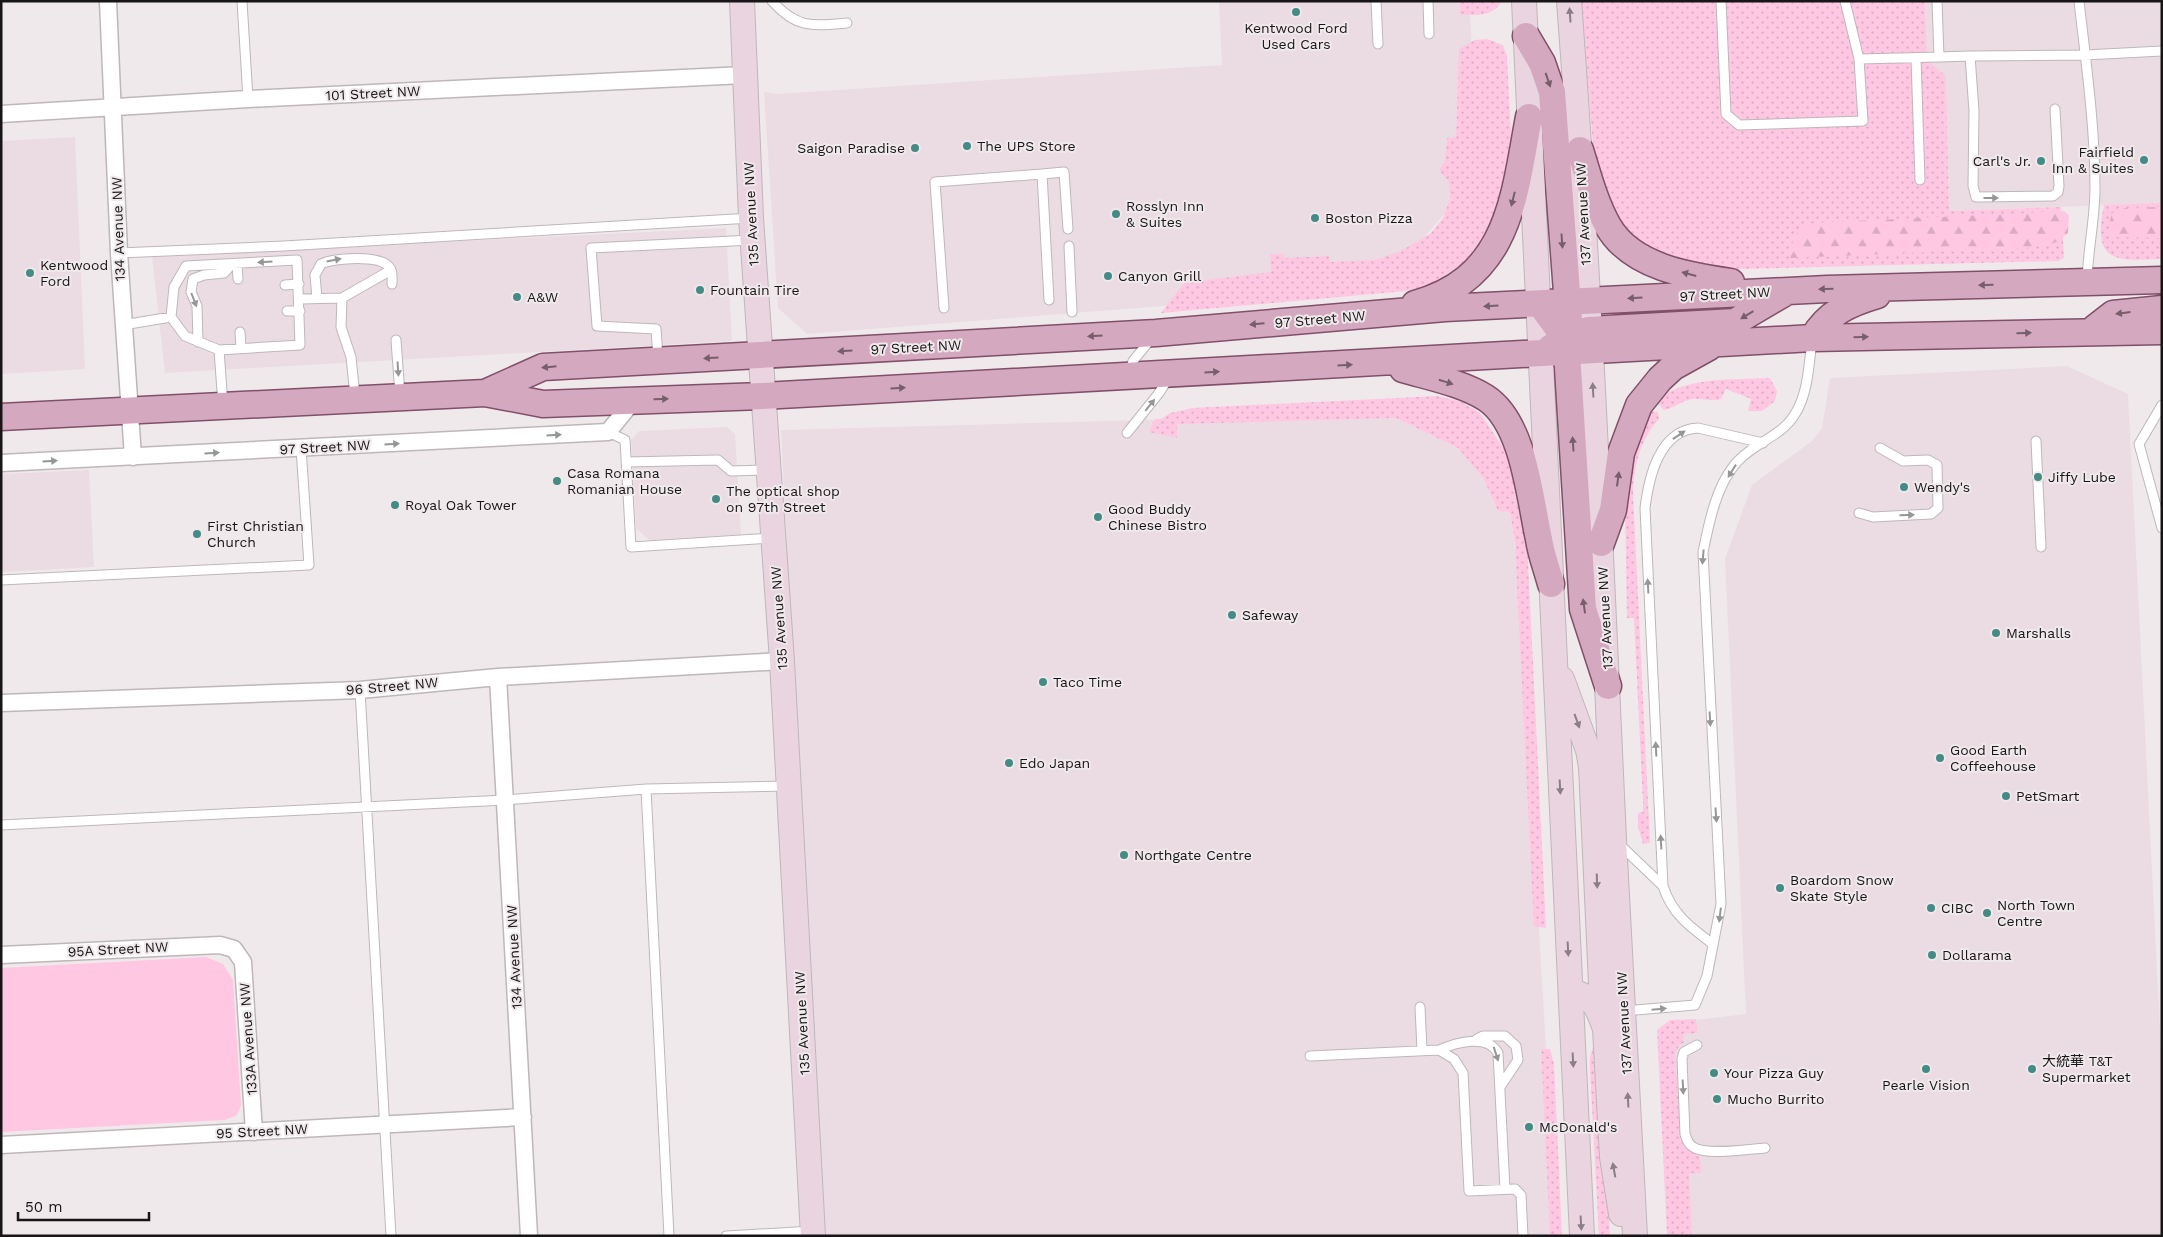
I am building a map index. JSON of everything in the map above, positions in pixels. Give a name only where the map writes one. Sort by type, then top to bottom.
[{"type":"main road","points":[[1524,1],[1540,304],[1554,659],[1582,1236]]},
{"type":"main road","name":"137 Avenue NW","points":[[1569,1],[1580,150],[1577,301]]},
{"type":"main road","name":"135 Avenue NW","points":[[742,2],[752,229],[762,396],[782,661],[813,1234]]},
{"type":"main road","points":[[1526,36],[1542,63],[1552,92],[1577,301],[1569,318],[1577,341],[1583,609],[1608,686]]},
{"type":"main road","points":[[1375,314],[1429,300],[1467,279],[1485,262],[1502,232],[1513,201],[1529,117]]},
{"type":"main road","points":[[1580,150],[1596,201],[1609,228],[1636,255],[1665,268],[1700,277],[1788,290]]},
{"type":"main road","name":"97 Street NW","points":[[485,393],[543,367],[1156,333],[1375,314],[1577,301],[1788,290],[2162,280]]},
{"type":"main road","points":[[1813,338],[1818,328],[1844,306],[1909,287]]},
{"type":"main road","points":[[1577,341],[1735,322],[1788,290]]},
{"type":"main road","points":[[1540,304],[1577,341]]},
{"type":"main road","points":[[2090,332],[2113,314],[2162,309]]},
{"type":"main road","name":"97 Street NW","points":[[1,417],[485,393],[543,404],[762,396],[1541,354],[1577,341],[1716,344],[1813,338],[2162,331]]},
{"type":"main road","name":"137 Avenue NW","points":[[1577,341],[1601,543],[1614,839],[1636,1236]]},
{"type":"main road","points":[[1601,543],[1614,510],[1621,453],[1638,405],[1673,367],[1716,344]]},
{"type":"main road","points":[[1383,363],[1452,383],[1486,398],[1503,416],[1515,439],[1532,499],[1539,540],[1551,584]]},
{"type":"main road","points":[[1554,659],[1588,750],[1591,767],[1601,984],[1609,1000],[1623,1011]]},
{"type":"main road","points":[[1570,989],[1589,997],[1599,1011],[1605,1029],[1612,1157],[1625,1236]]},
{"type":"street","name":"134 Avenue NW","points":[[108,1],[119,253],[133,457]]},
{"type":"street","name":"101 Street NW","points":[[1,114],[248,99],[744,75]]},
{"type":"street","points":[[608,432],[634,400]]},
{"type":"street","name":"97 Street NW","points":[[1,463],[608,432]]},
{"type":"street","name":"96 Street NW","points":[[1,703],[360,690],[498,677],[782,661]]},
{"type":"street","name":"134 Avenue NW","points":[[498,677],[529,1236]]},
{"type":"street","name":"95A Street NW","points":[[1,955],[220,945],[234,950]]},
{"type":"street","name":"133A Avenue NW","points":[[234,950],[242,962],[254,1132]]},
{"type":"street","name":"95 Street NW","points":[[1,1145],[523,1117]]},
{"type":"lane","points":[[242,1],[248,99]]},
{"type":"lane","points":[[742,2],[750,1]]},
{"type":"lane","points":[[772,1],[782,12],[811,26],[847,23]]},
{"type":"lane","points":[[1376,1],[1378,44]]},
{"type":"lane","points":[[1428,1],[1429,34]]},
{"type":"lane","points":[[1721,1],[1726,114],[1739,125],[1863,121],[1860,59],[1845,1]]},
{"type":"lane","points":[[1937,1],[1939,57]]},
{"type":"lane","points":[[2079,1],[2095,189],[2088,247],[2087,283]]},
{"type":"lane","points":[[1860,59],[2085,55],[2162,51]]},
{"type":"lane","points":[[1970,56],[1974,111],[1973,186],[1976,197],[1986,199],[2053,196],[2058,192],[2055,109]]},
{"type":"lane","points":[[1916,58],[1920,180]]},
{"type":"lane","points":[[944,308],[935,182],[1064,172],[1068,229]]},
{"type":"lane","points":[[1042,174],[1049,300]]},
{"type":"lane","points":[[119,253],[752,229]]},
{"type":"lane","points":[[658,361],[656,329],[598,326],[591,248],[752,229]]},
{"type":"lane","points":[[1069,246],[1072,312]]},
{"type":"lane","points":[[317,298],[315,275],[321,264],[334,258],[378,260],[391,270],[392,284]]},
{"type":"lane","points":[[297,260],[299,284],[300,345],[219,350],[185,336],[171,317],[174,287],[186,266],[297,260]]},
{"type":"lane","points":[[235,264],[238,279]]},
{"type":"lane","points":[[198,342],[197,306],[191,292],[193,279],[204,275],[224,273],[235,264]]},
{"type":"lane","points":[[300,299],[342,298],[391,270]]},
{"type":"lane","points":[[285,285],[299,284]]},
{"type":"lane","points":[[342,298],[341,327],[351,357],[355,399]]},
{"type":"lane","points":[[287,312],[300,310]]},
{"type":"lane","points":[[123,325],[171,317]]},
{"type":"lane","points":[[240,332],[241,349]]},
{"type":"lane","points":[[1129,376],[1133,361],[1156,333]]},
{"type":"lane","points":[[1623,1011],[1695,1005],[1707,976],[1719,923],[1721,904],[1703,552],[1714,509],[1728,477],[1739,460],[1790,423],[1801,404],[1813,338]]},
{"type":"lane","points":[[396,340],[400,397]]},
{"type":"lane","points":[[219,350],[223,406]]},
{"type":"lane","points":[[1128,433],[1159,393],[1170,374]]},
{"type":"lane","points":[[2162,405],[2139,444],[2162,528]]},
{"type":"lane","points":[[1713,944],[1678,916],[1671,906],[1663,886],[1645,508],[1649,483],[1657,459],[1665,446],[1676,436],[1688,429],[1713,431],[1763,443]]},
{"type":"lane","points":[[608,432],[625,440],[631,547],[773,538]]},
{"type":"lane","points":[[2036,441],[2041,547]]},
{"type":"lane","points":[[1,580],[309,565],[301,448]]},
{"type":"lane","points":[[1859,513],[1873,517],[1931,514],[1938,508],[1937,465],[1928,460],[1903,461],[1880,448]]},
{"type":"lane","points":[[626,462],[718,460],[731,471],[768,470]]},
{"type":"lane","points":[[360,690],[391,1236]]},
{"type":"lane","points":[[1,825],[504,800],[646,789],[789,786]]},
{"type":"lane","points":[[646,789],[669,1236]]},
{"type":"lane","points":[[1614,839],[1663,886]]},
{"type":"lane","points":[[1420,1007],[1422,1050]]},
{"type":"lane","points":[[1470,1042],[1483,1036],[1498,1035],[1511,1040],[1516,1046],[1518,1060],[1500,1087]]},
{"type":"lane","points":[[1310,1056],[1438,1050],[1450,1045],[1470,1042],[1484,1042],[1494,1046],[1498,1058],[1505,1189]]},
{"type":"lane","points":[[1697,1046],[1684,1052],[1682,1059],[1685,1134],[1688,1142],[1694,1148],[1710,1151],[1765,1148]]},
{"type":"lane","points":[[1438,1050],[1454,1059],[1463,1073],[1469,1191],[1514,1189],[1521,1196],[1523,1236]]},
{"type":"lane","points":[[726,1236],[813,1234]]},
{"type":"shaded area","points":[[1219,1],[1469,1],[1480,173],[1379,289],[807,334],[778,308],[764,92],[777,94],[1222,65]]},
{"type":"shaded area","points":[[1925,1],[2162,1],[2162,203],[1949,211],[1946,76],[1927,60]]},
{"type":"shaded area","points":[[75,137],[85,369],[1,374],[1,141]]},
{"type":"shaded area","points":[[726,228],[732,341],[165,373],[152,256]]},
{"type":"shaded area","points":[[2067,366],[2128,394],[2162,1069],[2162,1236],[1667,1236],[1669,1023],[1746,1014],[1725,559],[1752,485],[1812,441],[1822,428],[1830,378]]},
{"type":"shaded area","points":[[1367,414],[1396,418],[1458,448],[1483,478],[1498,511],[1510,512],[1518,573],[1557,1236],[821,1236],[781,430]]},
{"type":"shaded area","points":[[727,427],[735,434],[741,535],[649,540],[636,528],[631,440],[639,431]]},
{"type":"shaded area","points":[[89,470],[94,567],[1,572],[1,474]]},
{"type":"green space","points":[[1460,1],[1502,1],[1494,10],[1484,14],[1460,15]]},
{"type":"green space","points":[[1581,1],[1925,1],[1927,60],[1946,76],[1949,211],[2061,207],[2064,258],[2058,261],[1703,270],[1662,259],[1618,225],[1594,158]]},
{"type":"green space","points":[[1487,39],[1503,45],[1507,56],[1512,156],[1498,221],[1463,263],[1432,284],[1406,291],[1161,313],[1184,283],[1271,272],[1270,254],[1284,254],[1284,258],[1329,256],[1330,262],[1375,260],[1401,251],[1431,233],[1443,218],[1450,199],[1449,182],[1439,170],[1445,161],[1447,138],[1456,137],[1459,49],[1475,40]]},
{"type":"green space","points":[[2162,203],[2162,259],[2131,260],[2111,255],[2105,249],[2101,239],[2104,205]]},
{"type":"green space","points":[[2162,207],[2162,238],[2112,237],[2109,224],[2112,213],[2125,208]]},
{"type":"green space","points":[[2064,211],[2069,215],[2068,233],[2057,242],[2026,248],[1790,258],[1793,240],[1796,235],[1803,228],[1814,223]]},
{"type":"green space","points":[[1770,378],[1777,391],[1775,401],[1762,411],[1748,411],[1751,399],[1726,389],[1721,399],[1692,399],[1664,410],[1656,402],[1679,388],[1694,384],[1709,381]]},
{"type":"green space","points":[[1438,396],[1462,402],[1480,413],[1504,449],[1514,478],[1527,542],[1546,928],[1534,926],[1515,545],[1510,512],[1498,511],[1483,478],[1458,448],[1396,418],[1177,424],[1177,438],[1149,432],[1155,419],[1161,419],[1170,413],[1192,408]]},
{"type":"green space","points":[[1644,410],[1658,412],[1659,419],[1647,435],[1639,453],[1633,493],[1650,843],[1643,844],[1638,827],[1638,813],[1643,812],[1643,803],[1634,618],[1627,618],[1625,506],[1629,464]]},
{"type":"green space","points":[[206,957],[223,964],[233,980],[241,1105],[237,1115],[225,1120],[1,1132],[1,968]]},
{"type":"green space","points":[[1696,1019],[1697,1033],[1683,1034],[1684,1043],[1680,1044],[1675,1053],[1681,1141],[1686,1148],[1700,1157],[1701,1173],[1689,1173],[1692,1236],[1667,1236],[1657,1030],[1670,1020]]},
{"type":"green space","points":[[1596,1038],[1600,1041],[1610,1236],[1599,1236],[1590,1071],[1590,1057]]},
{"type":"green space","points":[[1541,1049],[1550,1049],[1554,1064],[1562,1236],[1550,1236]]},
{"type":"place","name":"Kentwood Ford Used Cars","points":[[1296,12]]},
{"type":"place","name":"The UPS Store","points":[[967,146]]},
{"type":"place","name":"Saigon Paradise","points":[[915,148]]},
{"type":"place","name":"Fairfield Inn & Suites","points":[[2144,160]]},
{"type":"place","name":"Carl's Jr.","points":[[2041,161]]},
{"type":"place","name":"Rosslyn Inn & Suites","points":[[1116,214]]},
{"type":"place","name":"Boston Pizza","points":[[1315,218]]},
{"type":"place","name":"Kentwood Ford","points":[[30,273]]},
{"type":"place","name":"Canyon Grill","points":[[1108,276]]},
{"type":"place","name":"Fountain Tire","points":[[700,290]]},
{"type":"place","name":"A&W","points":[[517,297]]},
{"type":"place","name":"Jiffy Lube","points":[[2038,477]]},
{"type":"place","name":"Casa Romana Romanian House","points":[[557,481]]},
{"type":"place","name":"Wendy's","points":[[1904,487]]},
{"type":"place","name":"The optical shop on 97th Street","points":[[716,499]]},
{"type":"place","name":"Royal Oak Tower","points":[[395,505]]},
{"type":"place","name":"Good Buddy Chinese Bistro","points":[[1098,517]]},
{"type":"place","name":"First Christian Church","points":[[197,534]]},
{"type":"place","name":"Safeway","points":[[1232,615]]},
{"type":"place","name":"Marshalls","points":[[1996,633]]},
{"type":"place","name":"Taco Time","points":[[1043,682]]},
{"type":"place","name":"Good Earth Coffeehouse","points":[[1940,758]]},
{"type":"place","name":"Edo Japan","points":[[1009,763]]},
{"type":"place","name":"PetSmart","points":[[2006,796]]},
{"type":"place","name":"Northgate Centre","points":[[1124,855]]},
{"type":"place","name":"Boardom Snow Skate Style","points":[[1780,888]]},
{"type":"place","name":"CIBC","points":[[1931,908]]},
{"type":"place","name":"North Town Centre","points":[[1987,913]]},
{"type":"place","name":"Dollarama","points":[[1932,955]]},
{"type":"place","name":"Pearle Vision","points":[[1926,1069]]},
{"type":"place","name":"大統華 T&T Supermarket","points":[[2032,1069]]},
{"type":"place","name":"Your Pizza Guy","points":[[1714,1073]]},
{"type":"place","name":"Mucho Burrito","points":[[1717,1099]]},
{"type":"place","name":"McDonald's","points":[[1529,1127]]}]
